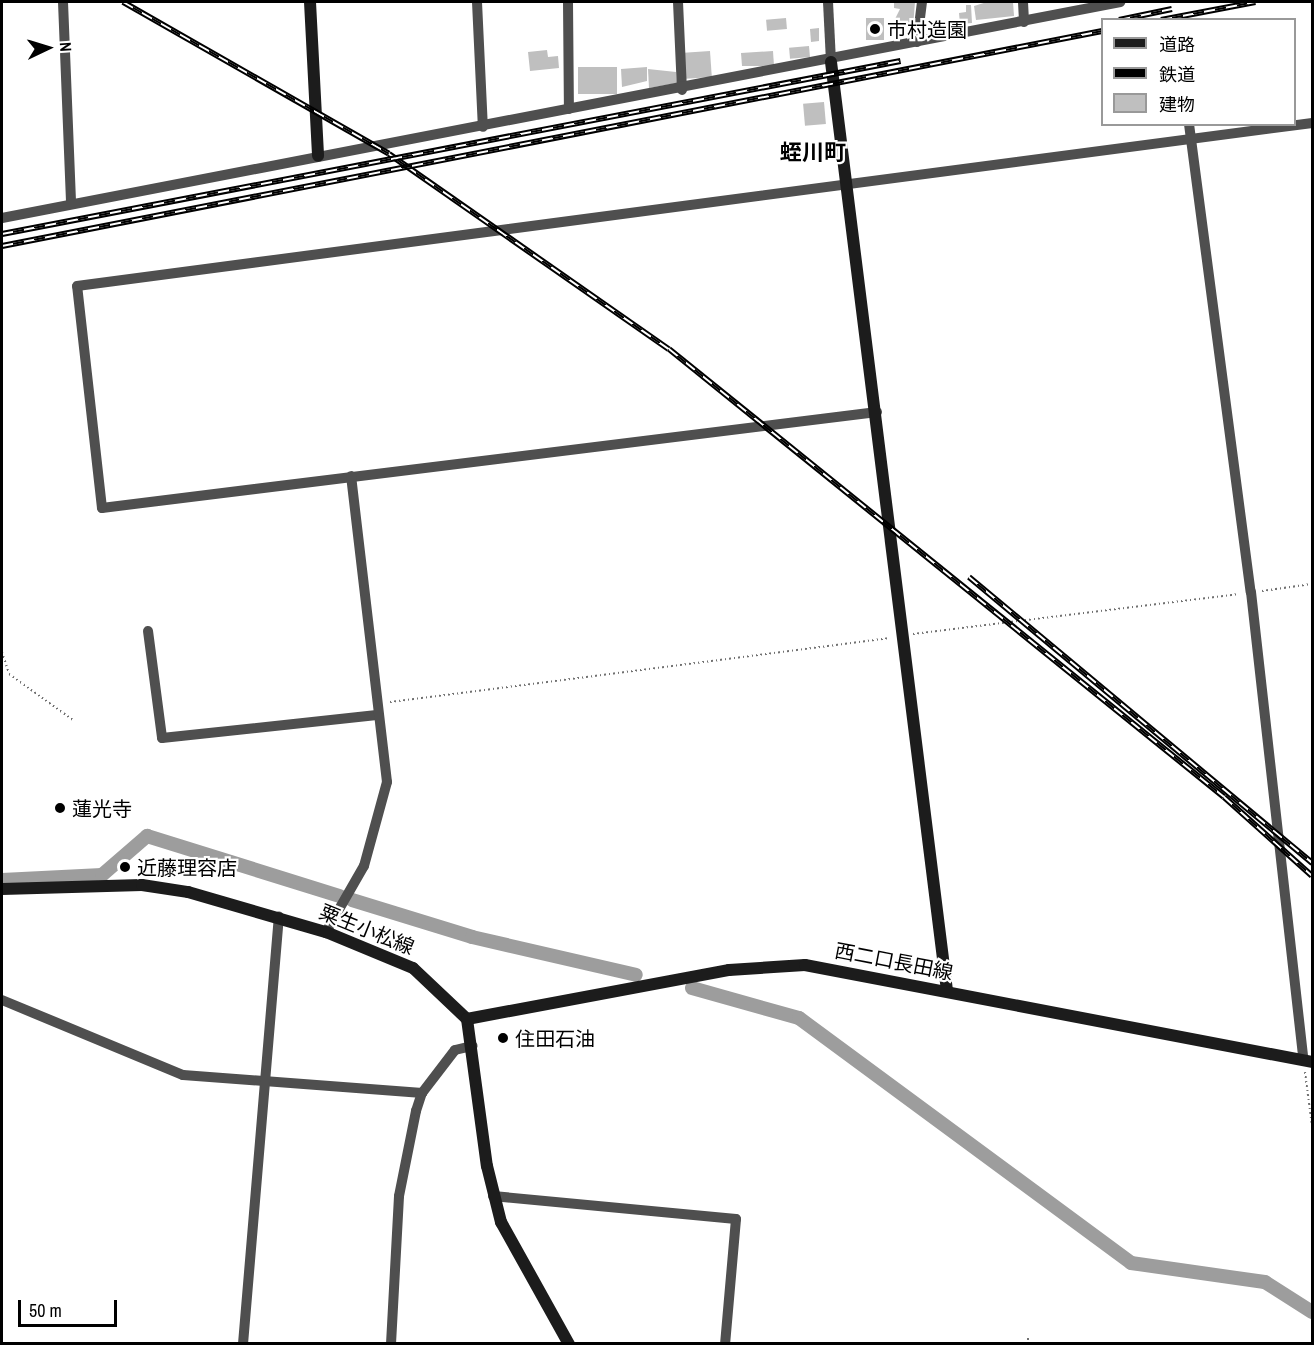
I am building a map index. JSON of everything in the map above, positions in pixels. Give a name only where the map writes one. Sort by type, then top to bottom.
[{"type":"main road","points":[[309,2],[318,156]]},
{"type":"main road","points":[[831,62],[905,635],[947,991]]},
{"type":"main road","name":"粟生小松線","points":[[2,888],[142,885],[279,917],[326,932],[413,968],[466,1019]]},
{"type":"main road","name":"西二口長田線","points":[[466,1019],[781,964],[832,967],[1308,1061]]},
{"type":"main road","points":[[466,1019],[473,1046],[493,1196],[524,1268],[569,1344]]},
{"type":"street","points":[[63,2],[72,204]]},
{"type":"street","points":[[477,2],[483,128]]},
{"type":"street","points":[[567,2],[569,109]]},
{"type":"street","points":[[678,2],[682,90]]},
{"type":"street","points":[[828,2],[831,62]]},
{"type":"street","points":[[917,42],[922,2]]},
{"type":"street","points":[[1023,2],[1024,22]]},
{"type":"street","points":[[2,218],[318,156],[483,128],[569,109],[831,62],[917,42],[1120,2]]},
{"type":"street","points":[[1296,125],[1312,123]]},
{"type":"street","points":[[1189,126],[1251,592],[1308,1061]]},
{"type":"street","points":[[877,412],[102,508],[77,286],[421,244],[846,182],[1289,126]]},
{"type":"street","points":[[326,932],[364,866],[379,826],[387,782],[376,709],[351,476]]},
{"type":"street","points":[[148,631],[162,738],[376,709]]},
{"type":"street","points":[[243,1344],[279,917]]},
{"type":"street","points":[[2,1000],[183,1075],[422,1093]]},
{"type":"street","points":[[391,1344],[399,1196],[422,1093],[455,1050],[473,1046]]},
{"type":"street","points":[[493,1196],[736,1219],[725,1344]]},
{"type":"path","points":[[376,709],[905,635],[1312,584]]},
{"type":"path","points":[[2,652],[9,674],[73,720]]},
{"type":"path","points":[[1308,1061],[1312,1126]]},
{"type":"path","points":[[1028,1336],[1028,1344]]},
{"type":"building","points":[[894,2],[915,2],[913,27],[892,25],[900,9],[894,8]]},
{"type":"building","points":[[987,2],[1013,2],[1014,16],[976,20],[974,6]]},
{"type":"building","points":[[966,5],[971,5],[972,23],[960,24],[959,13],[966,12]]},
{"type":"building","points":[[786,18],[787,29],[767,31],[766,20]]},
{"type":"building","name":"市村造園","points":[[866,18],[884,18],[884,40],[866,40]]},
{"type":"building","points":[[819,28],[819,41],[811,42],[810,29]]},
{"type":"building","points":[[809,46],[810,57],[790,59],[789,48]]},
{"type":"building","points":[[547,50],[548,57],[558,56],[559,68],[530,71],[528,52]]},
{"type":"building","points":[[710,51],[712,77],[686,79],[684,53]]},
{"type":"building","points":[[773,51],[774,66],[742,66],[741,53]]},
{"type":"building","points":[[578,67],[617,67],[617,94],[578,94]]},
{"type":"building","points":[[647,67],[647,81],[622,87],[621,69]]},
{"type":"building","points":[[648,69],[676,72],[677,83],[649,88]]},
{"type":"building","points":[[824,102],[826,124],[805,126],[803,104]]},
{"type":"waterway","points":[[2,880],[102,875],[147,836],[340,896]]},
{"type":"waterway","points":[[352,900],[472,937],[636,975]]},
{"type":"waterway","points":[[692,988],[799,1018],[1131,1263],[1265,1282],[1312,1312]]},
{"type":"railway","points":[[123,2],[389,154],[669,349],[1224,797],[1312,876]]},
{"type":"railway","points":[[1171,18],[1255,2]]},
{"type":"railway","points":[[1129,18],[1172,9]]},
{"type":"railway","points":[[2,246],[1101,31]]},
{"type":"railway","points":[[2,234],[900,61]]},
{"type":"railway","points":[[969,577],[1312,863]]},
{"type":"place","name":"市村造園","points":[[875,29]]},
{"type":"place","name":"蓮光寺","points":[[60,808]]},
{"type":"place","name":"近藤理容店","points":[[125,867]]},
{"type":"place","name":"住田石油","points":[[503,1038]]},
{"type":"district","name":"蛭川町","points":[[813,153]]}]
